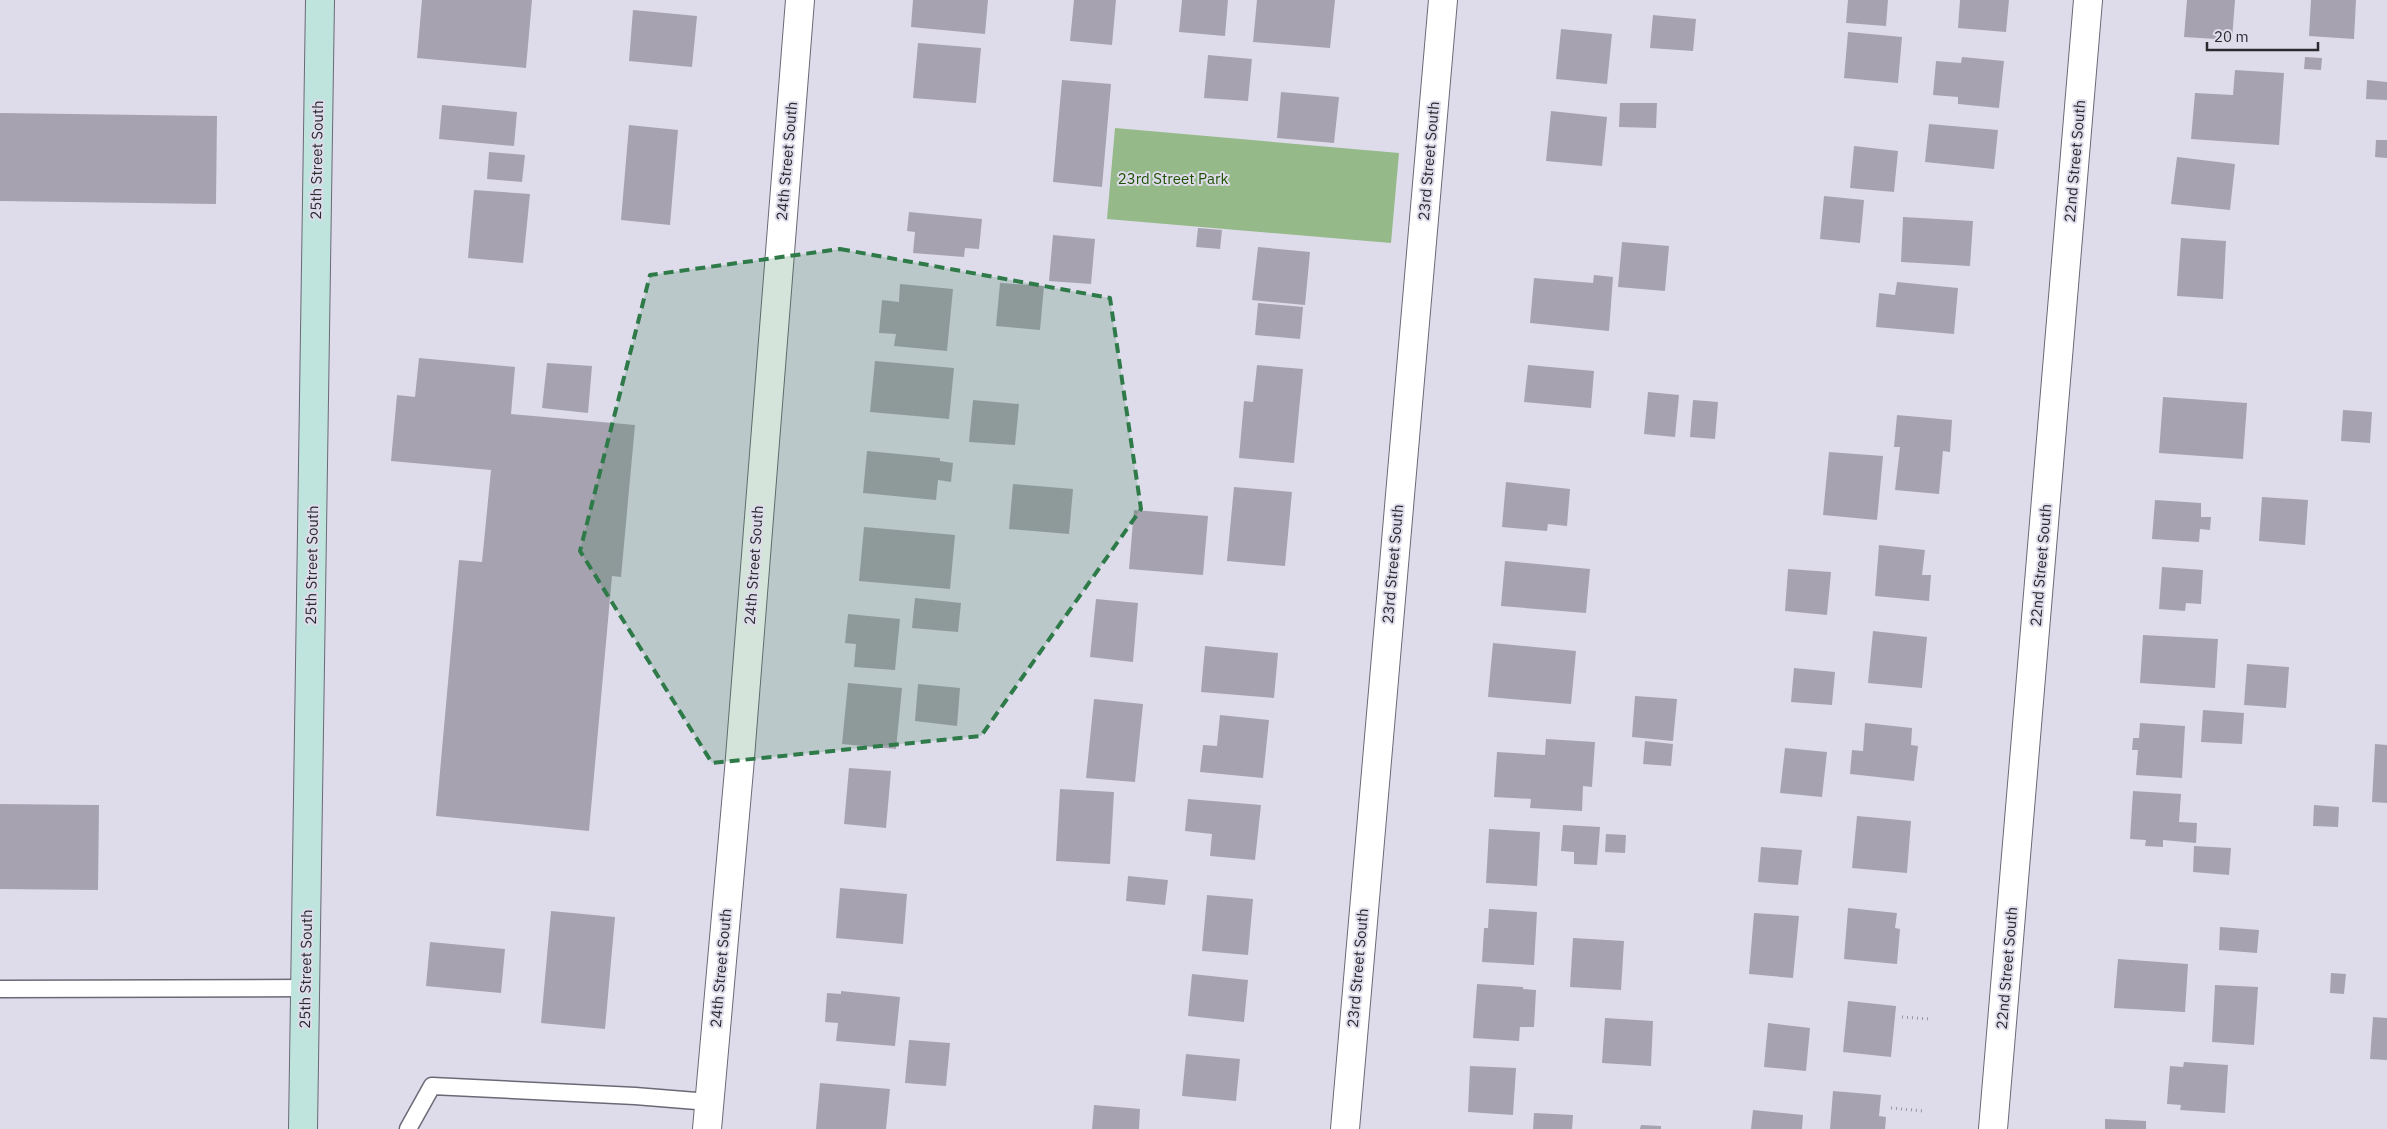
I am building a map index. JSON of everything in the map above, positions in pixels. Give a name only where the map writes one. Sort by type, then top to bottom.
[{"type":"main road","name":"25th Street South","points":[[304,1129],[320,0]]},
{"type":"street","name":"24th Street South","points":[[706,1129],[739,770],[800,0]]},
{"type":"street","name":"23rd Street South","points":[[1345,1129],[1443,0]]},
{"type":"street","name":"22nd Street South","points":[[1993,1129],[2088,0]]},
{"type":"lane","points":[[0,989],[306,988]]},
{"type":"lane","points":[[408,1129],[432,1086],[709,1102]]},
{"type":"path","points":[[1902,1017],[1930,1019]]},
{"type":"path","points":[[1891,1108],[1923,1111]]},
{"type":"highlighted area","points":[[840,249],[1110,298],[1141,509],[981,736],[712,763],[580,551],[650,275]]},
{"type":"green space","name":"23rd Street Park","points":[[1115,128],[1399,153],[1391,243],[1107,219]]},
{"type":"building","points":[[422,0],[532,0],[526,68],[417,58]]},
{"type":"building","points":[[913,0],[988,0],[985,34],[911,27]]},
{"type":"building","points":[[1074,0],[1116,0],[1112,45],[1070,41]]},
{"type":"building","points":[[1182,0],[1228,0],[1225,36],[1179,32]]},
{"type":"building","points":[[1257,0],[1335,0],[1330,48],[1253,42]]},
{"type":"building","points":[[1848,0],[1888,0],[1886,26],[1846,23]]},
{"type":"building","points":[[1960,0],[2009,0],[2006,32],[1958,28]]},
{"type":"building","points":[[2187,0],[2235,0],[2232,40],[2184,37]]},
{"type":"building","points":[[2311,0],[2356,0],[2354,39],[2309,36]]},
{"type":"building","points":[[633,10],[697,16],[692,67],[629,61]]},
{"type":"building","points":[[1653,15],[1696,19],[1693,51],[1650,48]]},
{"type":"building","points":[[1561,29],[1612,34],[1607,84],[1556,79]]},
{"type":"building","points":[[1848,32],[1902,37],[1898,83],[1844,78]]},
{"type":"building","points":[[918,43],[981,48],[976,103],[913,98]]},
{"type":"building","points":[[1208,55],[1252,59],[1248,101],[1204,98]]},
{"type":"building","points":[[1962,57],[2004,61],[1999,108],[1958,104],[1958,97],[1933,95],[1936,61],[1961,63]]},
{"type":"building","points":[[2305,57],[2322,58],[2321,70],[2304,69]]},
{"type":"building","points":[[2235,70],[2284,73],[2279,145],[2191,139],[2195,93],[2233,95]]},
{"type":"building","points":[[1062,80],[1111,84],[1102,187],[1053,182]]},
{"type":"building","points":[[2367,80],[2387,82],[2387,100],[2366,99]]},
{"type":"building","points":[[1281,92],[1339,97],[1334,143],[1277,138]]},
{"type":"building","points":[[1620,103],[1657,103],[1656,128],[1619,127]]},
{"type":"building","points":[[442,105],[517,112],[514,146],[439,139]]},
{"type":"building","points":[[1551,111],[1607,117],[1602,166],[1546,161]]},
{"type":"building","points":[[0,113],[217,116],[216,204],[0,201]]},
{"type":"building","points":[[1929,124],[1998,130],[1994,169],[1925,162]]},
{"type":"building","points":[[629,125],[678,130],[670,225],[621,220]]},
{"type":"building","points":[[2376,140],[2387,140],[2387,158],[2375,157]]},
{"type":"building","points":[[1854,146],[1898,151],[1894,192],[1850,188]]},
{"type":"building","points":[[489,152],[525,155],[522,182],[487,179]]},
{"type":"building","points":[[2177,157],[2235,164],[2230,210],[2171,204]]},
{"type":"building","points":[[474,190],[530,194],[523,263],[468,258]]},
{"type":"building","points":[[1824,196],[1864,200],[1860,243],[1820,239]]},
{"type":"building","points":[[909,212],[982,219],[979,249],[965,248],[964,257],[913,253],[915,232],[907,231]]},
{"type":"building","points":[[1903,217],[1973,221],[1970,266],[1901,262]]},
{"type":"building","points":[[1198,228],[1222,230],[1220,249],[1196,247]]},
{"type":"building","points":[[1053,235],[1095,239],[1091,284],[1049,281]]},
{"type":"building","points":[[2181,238],[2226,241],[2223,299],[2177,296]]},
{"type":"building","points":[[1622,242],[1669,246],[1665,291],[1618,287]]},
{"type":"building","points":[[1258,247],[1310,252],[1305,305],[1252,300]]},
{"type":"building","points":[[1594,275],[1613,277],[1609,331],[1530,323],[1534,278],[1593,283]]},
{"type":"building","points":[[1897,282],[1958,288],[1954,334],[1876,327],[1879,293],[1895,295]]},
{"type":"building","points":[[1000,283],[1044,286],[1040,330],[996,326]]},
{"type":"building","points":[[900,284],[953,289],[947,351],[894,346],[896,334],[879,333],[882,300],[899,302]]},
{"type":"building","points":[[1258,303],[1303,307],[1300,339],[1255,335]]},
{"type":"building","points":[[419,358],[515,367],[511,414],[635,425],[621,577],[612,576],[589,831],[436,816],[459,560],[482,562],[491,470],[391,461],[397,395],[415,397]]},
{"type":"building","points":[[875,361],[954,368],[949,419],[870,412]]},
{"type":"building","points":[[547,363],[592,366],[588,413],[542,408]]},
{"type":"building","points":[[1257,365],[1303,369],[1294,463],[1239,458],[1244,401],[1253,402]]},
{"type":"building","points":[[1528,365],[1594,371],[1591,408],[1524,402]]},
{"type":"building","points":[[1648,392],[1679,395],[1675,437],[1644,434]]},
{"type":"building","points":[[2163,397],[2247,403],[2243,459],[2159,453]]},
{"type":"building","points":[[973,400],[1019,404],[1015,445],[969,442]]},
{"type":"building","points":[[1693,400],[1718,402],[1715,439],[1690,437]]},
{"type":"building","points":[[2343,410],[2372,412],[2370,443],[2341,441]]},
{"type":"building","points":[[1897,415],[1952,420],[1950,452],[1943,451],[1939,494],[1895,490],[1900,447],[1894,447]]},
{"type":"building","points":[[867,451],[940,458],[940,461],[953,463],[951,482],[938,480],[936,500],[863,493]]},
{"type":"building","points":[[1829,452],[1883,456],[1877,520],[1823,515]]},
{"type":"building","points":[[1506,482],[1570,489],[1567,526],[1548,524],[1547,531],[1502,527]]},
{"type":"building","points":[[1013,484],[1073,489],[1069,534],[1009,529]]},
{"type":"building","points":[[1234,487],[1292,492],[1285,566],[1227,561]]},
{"type":"building","points":[[2262,497],[2308,500],[2305,545],[2259,541]]},
{"type":"building","points":[[2155,500],[2201,503],[2201,517],[2211,517],[2210,530],[2200,529],[2199,542],[2152,539]]},
{"type":"building","points":[[1134,510],[1208,516],[1203,575],[1129,569]]},
{"type":"building","points":[[864,527],[955,535],[950,589],[859,581]]},
{"type":"building","points":[[1879,545],[1925,550],[1922,575],[1931,575],[1929,601],[1875,596]]},
{"type":"building","points":[[1505,561],[1590,569],[1586,613],[1501,606]]},
{"type":"building","points":[[2162,567],[2203,570],[2201,604],[2186,603],[2185,611],[2159,609]]},
{"type":"building","points":[[1788,569],[1831,572],[1827,615],[1785,611]]},
{"type":"building","points":[[915,598],[961,603],[958,632],[912,628]]},
{"type":"building","points":[[1096,599],[1138,603],[1133,662],[1090,657]]},
{"type":"building","points":[[848,614],[900,619],[895,670],[854,667],[856,644],[845,643]]},
{"type":"building","points":[[1873,631],[1927,637],[1922,688],[1868,683]]},
{"type":"building","points":[[2143,635],[2218,639],[2215,688],[2140,683]]},
{"type":"building","points":[[1493,643],[1576,651],[1571,704],[1488,697]]},
{"type":"building","points":[[1205,646],[1278,653],[1274,698],[1201,692]]},
{"type":"building","points":[[2247,664],[2289,667],[2286,708],[2244,705]]},
{"type":"building","points":[[1794,668],[1835,672],[1832,705],[1791,702]]},
{"type":"building","points":[[848,683],[902,688],[896,749],[842,744]]},
{"type":"building","points":[[918,684],[960,688],[957,726],[915,721]]},
{"type":"building","points":[[1635,696],[1677,699],[1673,741],[1632,737]]},
{"type":"building","points":[[1094,699],[1143,704],[1135,782],[1086,778]]},
{"type":"building","points":[[2203,710],[2244,713],[2242,744],[2201,742]]},
{"type":"building","points":[[1220,715],[1269,720],[1263,778],[1200,772],[1203,745],[1217,746]]},
{"type":"building","points":[[1865,723],[1912,728],[1911,745],[1918,746],[1914,781],[1850,774],[1852,750],[1863,751]]},
{"type":"building","points":[[2140,723],[2185,726],[2182,778],[2136,775],[2138,750],[2132,750],[2133,738],[2139,738]]},
{"type":"building","points":[[1546,739],[1595,742],[1592,787],[1583,786],[1582,811],[1530,808],[1531,799],[1494,797],[1497,752],[1545,755]]},
{"type":"building","points":[[1645,741],[1673,744],[1671,766],[1643,764]]},
{"type":"building","points":[[2375,744],[2387,745],[2387,803],[2372,802]]},
{"type":"building","points":[[1785,748],[1827,752],[1822,797],[1780,793]]},
{"type":"building","points":[[849,768],[891,771],[886,828],[844,824]]},
{"type":"building","points":[[1060,789],[1114,792],[1110,864],[1056,861]]},
{"type":"building","points":[[2133,791],[2181,794],[2179,822],[2197,823],[2196,843],[2163,840],[2163,847],[2145,846],[2146,840],[2130,839]]},
{"type":"building","points":[[1188,799],[1261,805],[1255,860],[1210,856],[1212,834],[1185,831]]},
{"type":"building","points":[[0,804],[99,805],[98,890],[0,889]]},
{"type":"building","points":[[2314,805],[2339,807],[2338,827],[2313,826]]},
{"type":"building","points":[[1857,816],[1911,821],[1907,873],[1852,868]]},
{"type":"building","points":[[1563,825],[1600,827],[1597,865],[1574,864],[1574,852],[1561,851]]},
{"type":"building","points":[[1489,829],[1540,832],[1537,886],[1486,883]]},
{"type":"building","points":[[1606,834],[1626,835],[1625,853],[1605,852]]},
{"type":"building","points":[[2194,846],[2231,848],[2229,875],[2193,872]]},
{"type":"building","points":[[1761,847],[1802,850],[1798,885],[1758,882]]},
{"type":"building","points":[[1128,876],[1168,880],[1165,905],[1126,901]]},
{"type":"building","points":[[840,888],[907,894],[903,944],[836,938]]},
{"type":"building","points":[[1207,895],[1253,899],[1248,955],[1202,951]]},
{"type":"building","points":[[1848,908],[1897,913],[1895,928],[1900,929],[1897,964],[1844,959]]},
{"type":"building","points":[[1489,909],[1537,912],[1534,965],[1482,962],[1484,928],[1488,928]]},
{"type":"building","points":[[551,911],[615,917],[605,1029],[541,1023]]},
{"type":"building","points":[[1754,913],[1799,916],[1793,978],[1749,974]]},
{"type":"building","points":[[2220,927],[2259,930],[2257,953],[2219,950]]},
{"type":"building","points":[[1573,938],[1624,941],[1621,990],[1570,987]]},
{"type":"building","points":[[430,942],[505,949],[501,993],[426,986]]},
{"type":"building","points":[[2118,959],[2188,964],[2185,1012],[2114,1008]]},
{"type":"building","points":[[2331,973],[2346,974],[2344,994],[2330,993]]},
{"type":"building","points":[[1192,974],[1248,980],[1244,1022],[1188,1016]]},
{"type":"building","points":[[1477,984],[1523,987],[1523,989],[1536,990],[1534,1027],[1520,1027],[1519,1041],[1473,1038]]},
{"type":"building","points":[[2215,985],[2258,987],[2254,1045],[2212,1042]]},
{"type":"building","points":[[841,991],[900,997],[895,1046],[836,1041],[838,1023],[825,1022],[827,993],[841,994]]},
{"type":"building","points":[[1848,1001],[1896,1006],[1891,1057],[1843,1052]]},
{"type":"building","points":[[2373,1017],[2387,1018],[2387,1060],[2370,1059]]},
{"type":"building","points":[[1605,1018],[1653,1021],[1651,1066],[1602,1063]]},
{"type":"building","points":[[1768,1023],[1810,1028],[1806,1071],[1764,1067]]},
{"type":"building","points":[[909,1040],[950,1043],[946,1086],[905,1083]]},
{"type":"building","points":[[1186,1054],[1240,1059],[1236,1101],[1182,1096]]},
{"type":"building","points":[[2184,1062],[2228,1065],[2225,1113],[2180,1110],[2181,1105],[2167,1104],[2170,1066],[2183,1067]]},
{"type":"building","points":[[1470,1066],[1516,1068],[1513,1115],[1468,1112]]},
{"type":"building","points":[[820,1083],[890,1089],[886,1129],[816,1129]]},
{"type":"building","points":[[1833,1091],[1881,1095],[1879,1116],[1886,1117],[1885,1129],[1830,1129]]},
{"type":"building","points":[[1094,1105],[1140,1109],[1139,1129],[1092,1129]]},
{"type":"building","points":[[1753,1110],[1803,1115],[1802,1129],[1751,1129]]},
{"type":"building","points":[[1534,1113],[1573,1115],[1572,1129],[1533,1129]]},
{"type":"building","points":[[2105,1119],[2146,1121],[2146,1129],[2105,1129]]},
{"type":"building","points":[[1641,1125],[1661,1126],[1661,1129],[1640,1129]]}]
